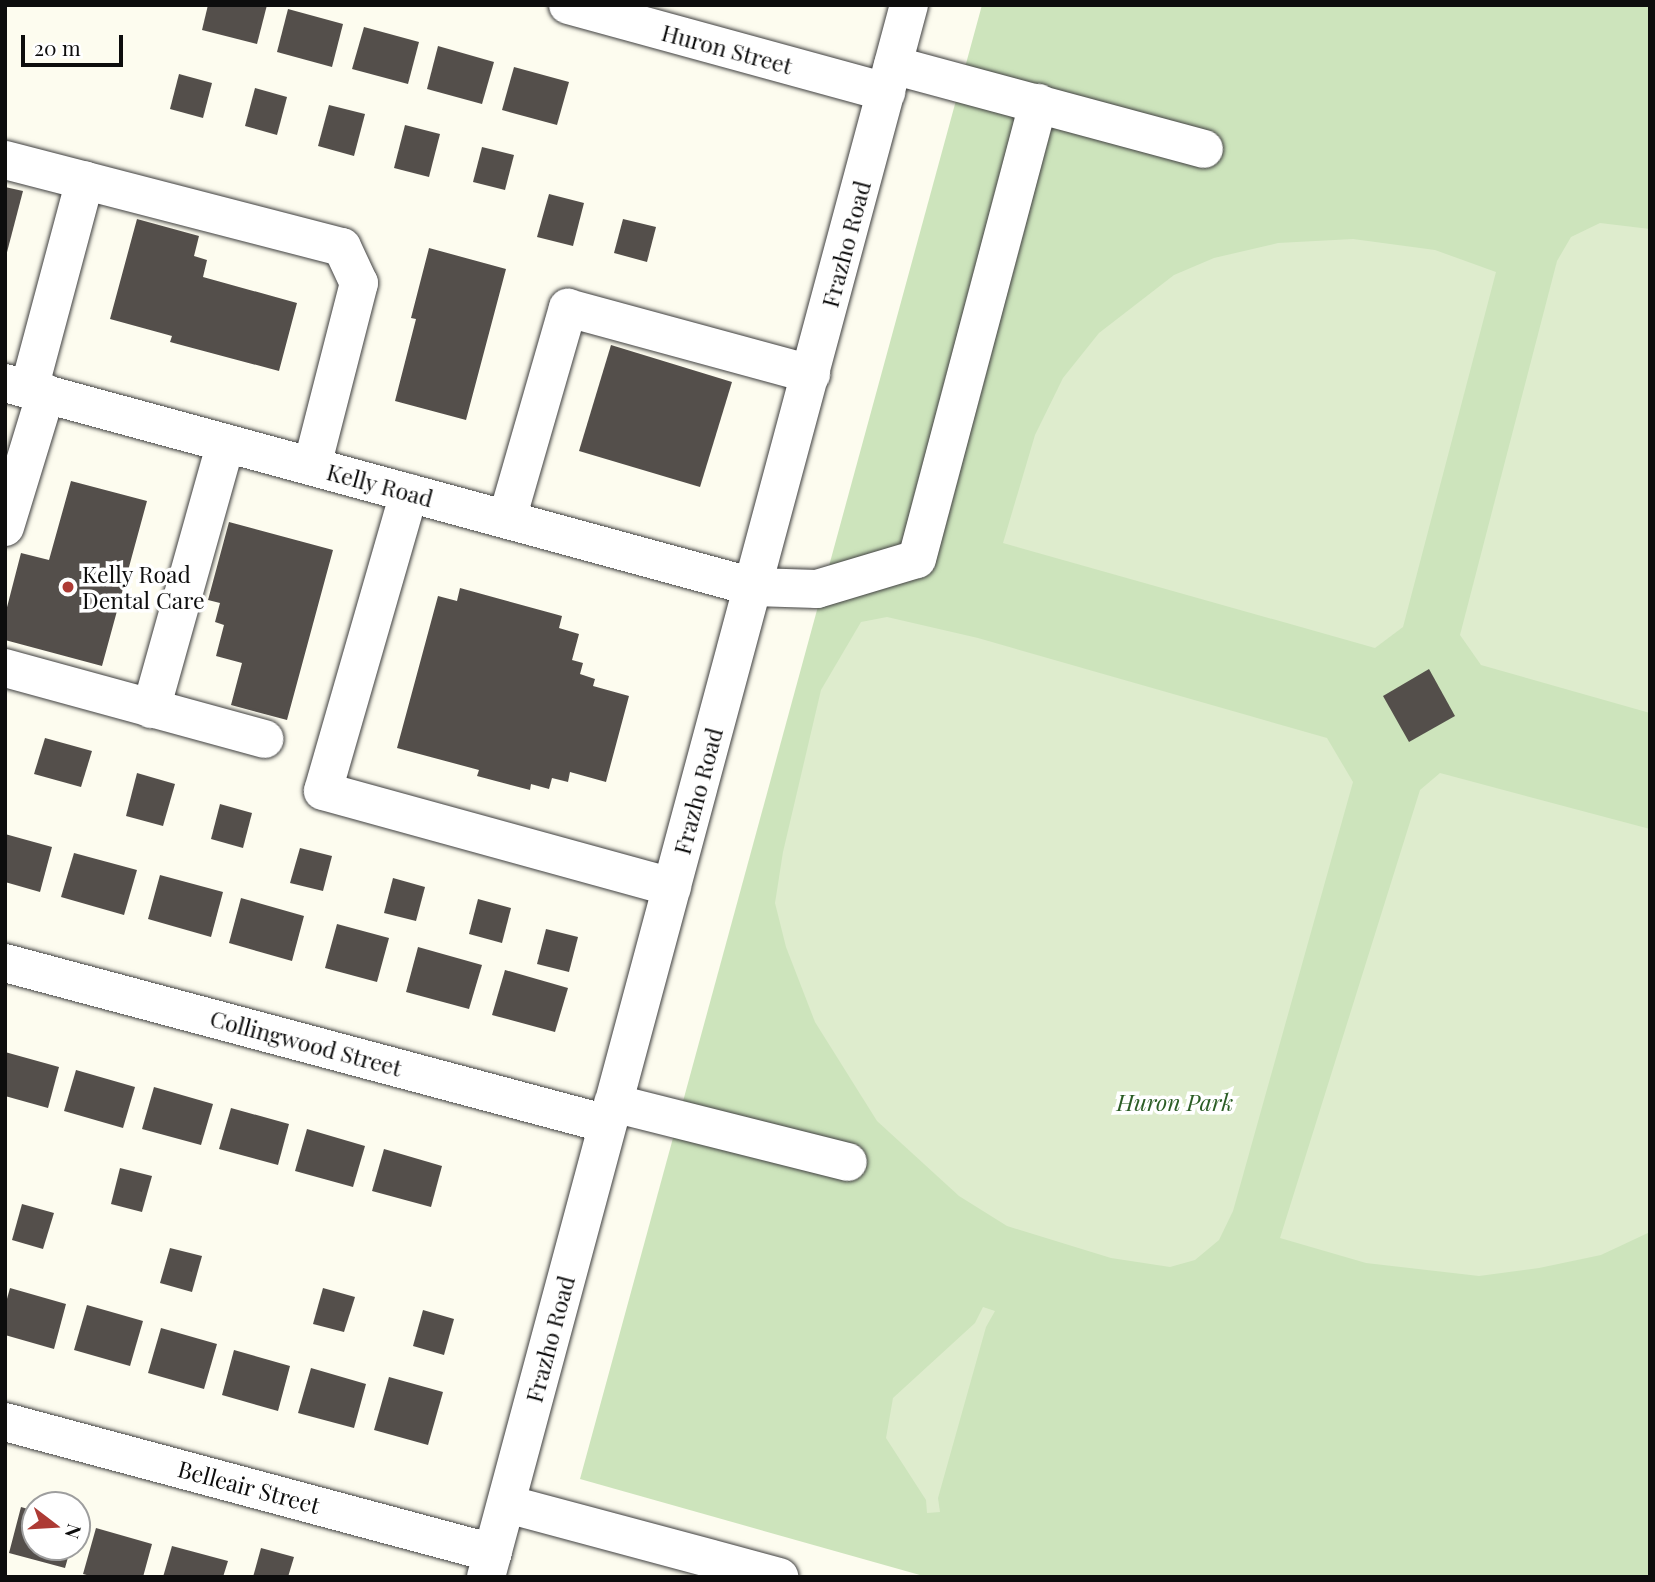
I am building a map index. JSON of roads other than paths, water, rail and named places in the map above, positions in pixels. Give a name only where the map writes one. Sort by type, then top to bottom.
[{"type":"street","name":"Huron Street","points":[[568,5],[890,78],[1038,103],[1204,149]]},
{"type":"street","name":"Frazho Road","points":[[489,1565],[909,5]]},
{"type":"street","name":"Kelly Road","points":[[27,388],[754,587],[817,590],[917,559],[1038,103]]},
{"type":"street","points":[[5,160],[342,247],[359,283],[312,466]]},
{"type":"street","points":[[5,527],[27,388],[85,180]]},
{"type":"street","points":[[507,519],[568,309],[811,374]]},
{"type":"street","points":[[151,709],[226,443]]},
{"type":"street","points":[[409,493],[323,791],[672,887]]},
{"type":"street","points":[[5,668],[264,739]]},
{"type":"street","name":"Collingwood Street","points":[[5,963],[610,1114],[848,1162]]},
{"type":"street","name":"Belleair Street","points":[[5,1422],[489,1565]]},
{"type":"street","points":[[507,1504],[779,1577]]},
{"type":"place","name":"Kelly Road Dental Care","points":[[68,587]]},
{"type":"park label","name":"Huron Park","points":[[1175,1102]]}]
